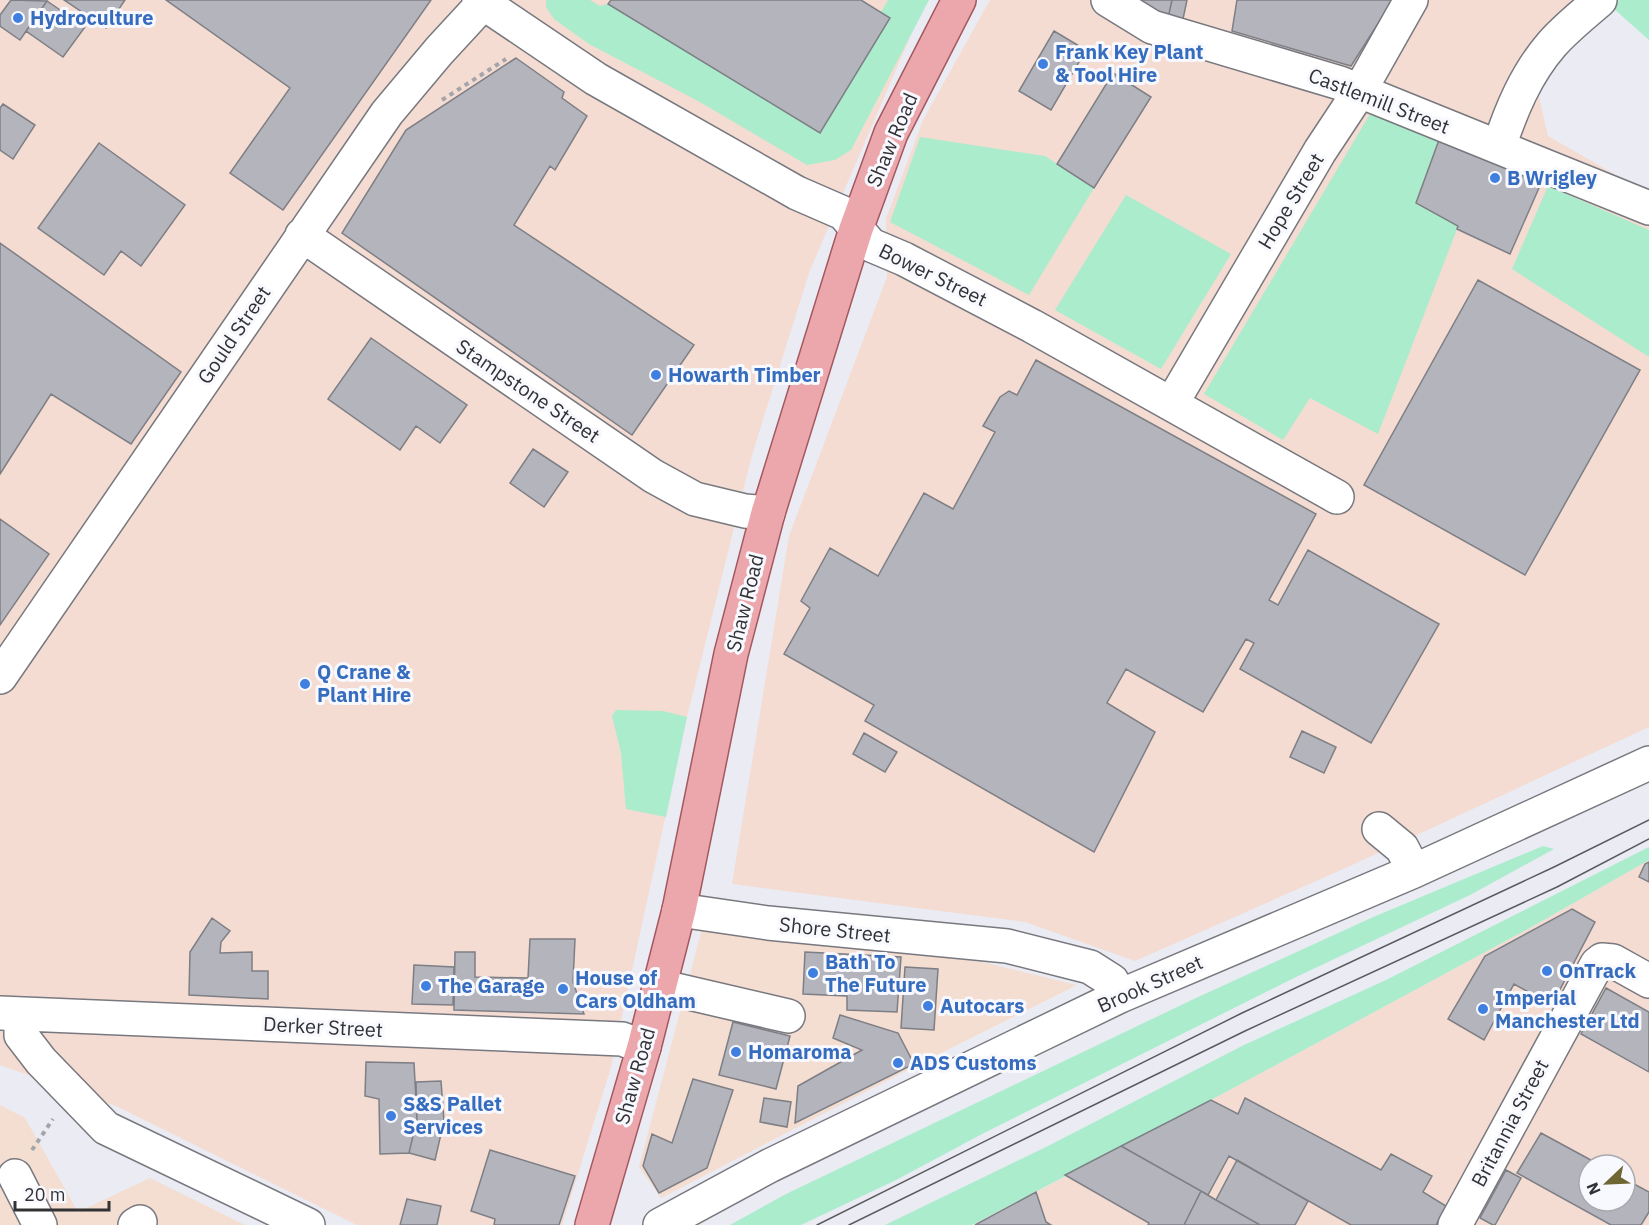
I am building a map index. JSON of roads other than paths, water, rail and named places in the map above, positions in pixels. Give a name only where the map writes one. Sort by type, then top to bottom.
[{"type":"main road","name":"Shaw Road","points":[[591,1225],[644,1047],[679,910],[731,654],[768,513],[856,229],[891,132],[959,0]]},
{"type":"street","name":"Castlemill Street","points":[[1108,0],[1152,27],[1340,83],[1649,208]]},
{"type":"street","name":"Hope Street","points":[[1172,403],[1314,161],[1359,92],[1411,0]]},
{"type":"street","points":[[1499,147],[1508,117],[1527,79],[1551,45],[1600,0]]},
{"type":"street","name":"Bower Street","points":[[483,1],[596,79],[797,193],[843,213],[871,245],[904,259],[1023,320],[1337,497]]},
{"type":"street","name":"Gould Street","points":[[0,677],[387,113],[483,1]]},
{"type":"street","name":"Stampstone Street","points":[[302,235],[653,476],[695,500],[745,511],[768,513]]},
{"type":"street","name":"Brook Street","points":[[660,1225],[769,1166],[1120,996],[1414,871],[1649,764]]},
{"type":"street","points":[[1379,829],[1402,848],[1414,871]]},
{"type":"street","name":"Shore Street","points":[[679,910],[768,923],[1007,946],[1090,967],[1112,981],[1120,996]]},
{"type":"street","name":"Britannia Street","points":[[1455,1225],[1596,964],[1602,960],[1613,961],[1649,981]]},
{"type":"street","points":[[659,986],[788,1016]]},
{"type":"street","points":[[11,1014],[21,1035],[41,1061],[106,1128],[308,1225]]},
{"type":"street","name":"Derker Street","points":[[11,1014],[451,1034],[622,1039],[644,1047]]},
{"type":"street","points":[[22,1165],[40,1225]]},
{"type":"tram line","points":[[817,1225],[1242,1013],[1649,820]]},
{"type":"tram line","points":[[849,1225],[1245,1031],[1557,887],[1649,839]]},
{"type":"place","name":"Hydroculture","points":[[18,18]]},
{"type":"place","name":"Frank Key Plant & Tool Hire","points":[[1043,64]]},
{"type":"place","name":"B Wrigley","points":[[1495,178]]},
{"type":"place","name":"Howarth Timber","points":[[656,375]]},
{"type":"place","name":"Q Crane & Plant Hire","points":[[305,684]]},
{"type":"place","name":"OnTrack","points":[[1547,971]]},
{"type":"place","name":"Bath To The Future","points":[[813,973]]},
{"type":"place","name":"The Garage","points":[[426,986]]},
{"type":"place","name":"House of Cars Oldham","points":[[563,989]]},
{"type":"place","name":"Autocars","points":[[928,1006]]},
{"type":"place","name":"Imperial Manchester Ltd","points":[[1483,1009]]},
{"type":"place","name":"Homaroma","points":[[736,1052]]},
{"type":"place","name":"ADS Customs","points":[[898,1063]]},
{"type":"place","name":"S&S Pallet Services","points":[[391,1116]]}]
